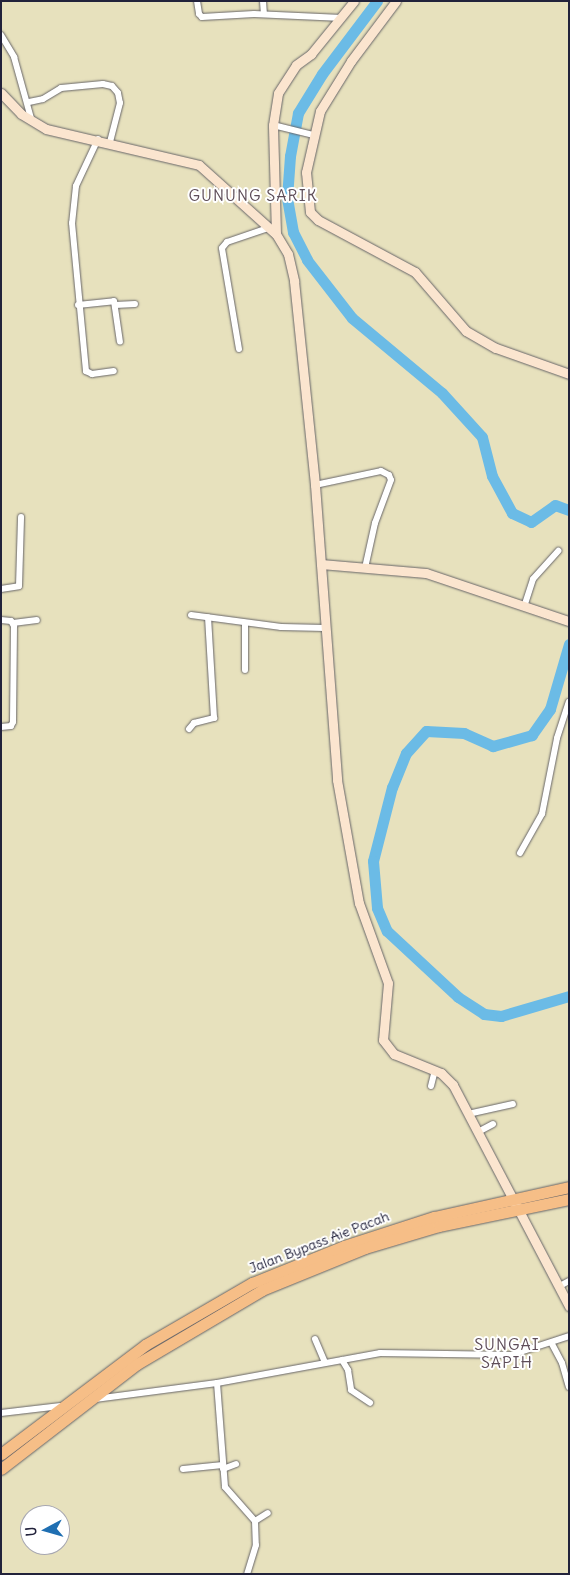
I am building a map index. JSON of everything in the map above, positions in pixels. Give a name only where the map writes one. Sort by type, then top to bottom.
[{"type":"highway","name":"Jalan Bypass Aie Pacah","points":[[105,1381],[190,1318],[280,1270],[382,1233],[511,1198],[569,1187]]},
{"type":"highway","name":"Jalan Bypass Aie Pacah","points":[[105,1381],[187,1332],[287,1279],[365,1248],[439,1226],[516,1208],[569,1199]]},
{"type":"highway","points":[[1,1469],[89,1400],[105,1381]]},
{"type":"highway","points":[[1,1454],[66,1405],[105,1381]]},
{"type":"street","points":[[197,1],[199,14],[202,17],[264,14],[343,18]]},
{"type":"street","points":[[264,1],[264,14]]},
{"type":"street","points":[[354,1],[343,18],[312,54],[296,65],[283,83],[278,93],[273,125],[276,234],[291,265],[315,485],[337,780],[349,863],[359,903],[388,982],[382,1040],[394,1054],[435,1070],[453,1085],[569,1306]]},
{"type":"street","points":[[396,1],[329,96],[309,134],[305,182],[308,206],[314,216],[415,272],[466,331],[496,348],[569,374]]},
{"type":"street","points":[[1,35],[14,57],[29,102],[32,122]]},
{"type":"street","points":[[29,102],[43,99],[61,88],[103,84],[112,86],[118,92],[120,103],[110,142]]},
{"type":"street","points":[[1,93],[32,122],[55,132],[98,139],[199,165],[276,234]]},
{"type":"street","points":[[273,125],[309,134]]},
{"type":"street","points":[[98,139],[80,175],[72,210],[78,305],[87,372],[114,371]]},
{"type":"street","points":[[239,349],[222,248],[227,242],[268,228]]},
{"type":"street","points":[[78,305],[113,300],[120,342]]},
{"type":"street","points":[[115,305],[136,304]]},
{"type":"street","points":[[315,485],[381,471],[389,475],[392,480],[375,523],[365,568]]},
{"type":"street","points":[[1,589],[19,586],[21,517]]},
{"type":"street","points":[[524,607],[533,579],[558,551]]},
{"type":"street","points":[[321,564],[426,573],[569,621]]},
{"type":"street","points":[[191,615],[244,624],[325,628]]},
{"type":"street","points":[[189,729],[194,722],[214,718],[208,617]]},
{"type":"street","points":[[1,620],[13,623],[37,620]]},
{"type":"street","points":[[1,726],[11,726],[13,722],[13,623]]},
{"type":"street","points":[[244,624],[245,670]]},
{"type":"street","points":[[520,853],[542,814],[557,738],[569,702]]},
{"type":"street","points":[[431,1086],[435,1070]]},
{"type":"street","points":[[468,1114],[512,1104]]},
{"type":"street","points":[[478,1132],[493,1124]]},
{"type":"street","points":[[560,1286],[569,1281]]},
{"type":"street","points":[[1,1413],[217,1383],[325,1362],[398,1352],[511,1355],[552,1344],[569,1336]]},
{"type":"street","points":[[315,1339],[325,1362]]},
{"type":"street","points":[[552,1344],[562,1363],[569,1387]]},
{"type":"street","points":[[342,1360],[348,1370],[351,1390],[370,1403]]},
{"type":"street","points":[[217,1383],[223,1467],[229,1495],[255,1521],[256,1545],[247,1574]]},
{"type":"street","points":[[183,1469],[223,1467],[236,1464]]},
{"type":"street","points":[[255,1521],[268,1513]]},
{"type":"waterway","points":[[377,1],[322,74],[298,113],[290,156],[287,198],[293,232],[307,260],[352,318],[442,393],[482,437],[492,476],[512,513],[531,522],[555,505],[569,510]]},
{"type":"waterway","points":[[569,644],[550,709],[532,735],[493,746],[464,733],[426,731],[406,753],[392,787],[373,861],[377,908],[387,931],[458,997],[484,1014],[501,1016],[569,996]]},
{"type":"district","name":"GUNUNG SARIK","points":[[253,195]]},
{"type":"district","name":"SUNGAI SAPIH","points":[[507,1353]]}]
